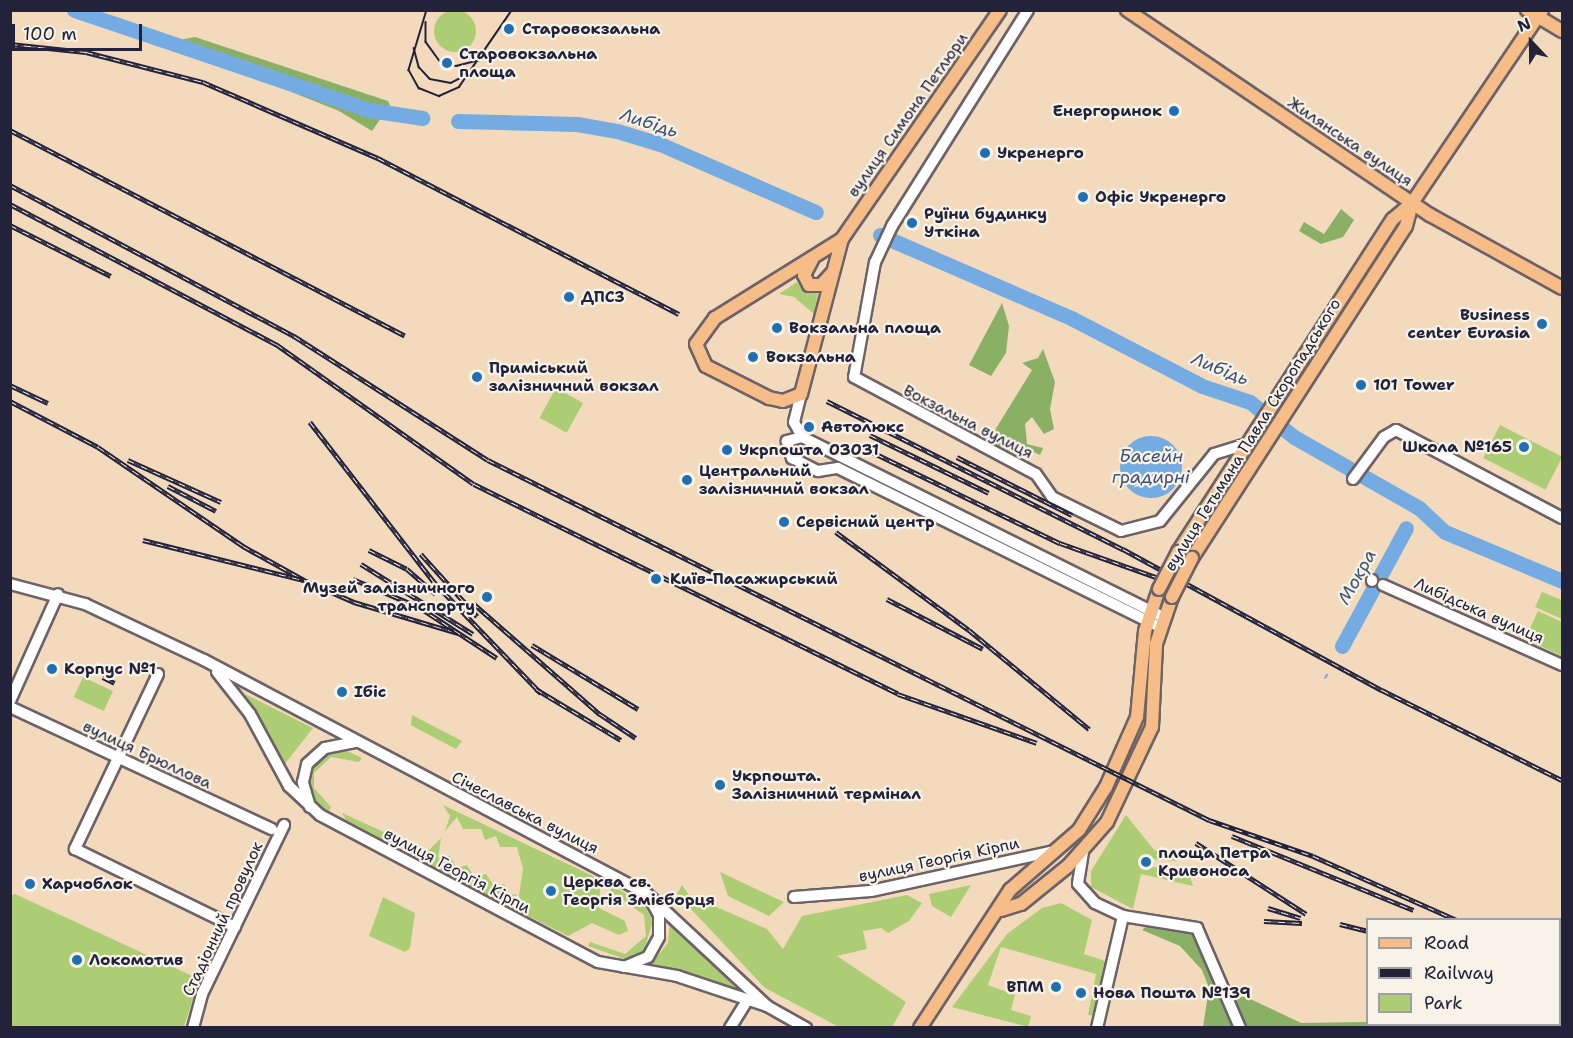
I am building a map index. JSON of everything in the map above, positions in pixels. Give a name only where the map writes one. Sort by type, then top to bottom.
[{"type":"main road","name":"вулиця Симона Петлюри","points":[[843,239],[1000,10]]},
{"type":"main road","name":"Жилянська вулиця","points":[[1126,10],[1412,203],[1563,288]]},
{"type":"main road","points":[[1527,10],[1540,14],[1563,31]]},
{"type":"main road","name":"вулиця Гетьмана Павла Скоропадського","points":[[1001,910],[1010,890],[1086,822],[1106,787],[1137,717],[1149,616],[1159,589],[1179,552],[1393,219],[1412,203],[1540,14]]},
{"type":"main road","name":"вулиця Гетьмана Павла Скоропадського","points":[[1001,910],[1021,904],[1083,852],[1120,796],[1152,727],[1162,622],[1172,597],[1192,558],[1268,436],[1406,226],[1412,203]]},
{"type":"main road","points":[[843,239],[800,397],[783,400],[769,398],[706,366],[696,344],[724,311],[843,239]]},
{"type":"main road","points":[[815,257],[804,275],[809,285],[821,285],[835,267]]},
{"type":"main road","points":[[920,1028],[976,938],[1001,910]]},
{"type":"street","name":"Вокзальна вулиця","points":[[1028,10],[892,226],[883,244],[866,302],[854,377],[1036,474],[1052,496],[1131,532],[1160,522],[1214,454],[1247,444]]},
{"type":"street","points":[[800,397],[794,426],[802,437],[1149,616]]},
{"type":"street","points":[[1356,474],[1396,430],[1563,518]]},
{"type":"street","points":[[802,437],[788,441],[789,456],[818,471],[830,468],[1162,622]]},
{"type":"street","points":[[828,451],[833,457],[830,468]]},
{"type":"street","name":"Либідська вулиця","points":[[1376,582],[1563,665]]},
{"type":"street","name":"Січеславська вулиця","points":[[10,584],[58,594],[204,660],[647,894],[767,1006],[806,1028]]},
{"type":"street","points":[[10,701],[58,594]]},
{"type":"street","name":"вулиця Георгія Кірпи","points":[[204,660],[237,695],[289,786],[311,808],[618,968],[677,976],[746,1002],[767,1006]]},
{"type":"street","points":[[158,674],[75,849],[235,927]]},
{"type":"street","name":"вулиця Брюллова","points":[[10,707],[118,760],[272,829]]},
{"type":"street","points":[[311,808],[303,782],[307,764],[325,748],[357,742]]},
{"type":"street","name":"Стадіонний провулок","points":[[194,1028],[202,994],[284,825]]},
{"type":"street","name":"вулиця Георгія Кірпи","points":[[794,897],[871,891],[1054,851]]},
{"type":"street","points":[[1083,852],[1078,884],[1095,903],[1123,916],[1197,928],[1240,1028]]},
{"type":"street","points":[[618,968],[648,957],[657,943],[659,915],[647,894]]},
{"type":"street","points":[[1097,1028],[1123,916]]},
{"type":"street","points":[[730,1028],[746,1002]]},
{"type":"green space","points":[[455,10],[470,16],[476,31],[470,46],[455,52],[440,46],[434,31],[440,16]]},
{"type":"green space","points":[[195,37],[388,101],[390,105],[372,131],[339,111],[176,46],[179,40]]},
{"type":"green space","points":[[1341,209],[1354,220],[1343,237],[1321,244],[1299,231],[1304,222],[1324,234]]},
{"type":"green space","points":[[797,282],[804,292],[818,292],[814,314],[794,297],[779,294]]},
{"type":"green space","points":[[1002,303],[1009,326],[1006,353],[991,376],[969,365]]},
{"type":"green space","points":[[1043,349],[1055,382],[1050,409],[1054,429],[1044,434],[1032,417],[1025,424],[1027,444],[1043,448],[1040,455],[1008,440],[1001,451],[987,443],[1032,370],[1022,363],[1038,358]]},
{"type":"green space","points":[[556,388],[583,403],[567,433],[540,418]]},
{"type":"green space","points":[[1500,425],[1562,457],[1546,490],[1483,458]]},
{"type":"green space","points":[[1372,583],[1382,587],[1352,641],[1336,644]]},
{"type":"green space","points":[[1542,592],[1562,600],[1562,619],[1535,607]]},
{"type":"green space","points":[[1538,611],[1562,622],[1562,656],[1525,639]]},
{"type":"green space","points":[[83,677],[113,691],[104,711],[74,697]]},
{"type":"green space","points":[[245,694],[313,728],[284,765],[264,726]]},
{"type":"green space","points":[[412,715],[462,741],[456,749],[411,725]]},
{"type":"green space","points":[[345,750],[362,758],[359,762],[331,757],[314,773],[314,788],[331,807],[329,811],[315,802],[309,775],[324,755]]},
{"type":"green space","points":[[443,805],[593,876],[600,889],[599,908],[625,921],[628,931],[619,935],[592,923],[568,936],[425,864],[407,847],[407,840],[426,853],[441,838],[438,858],[450,856],[457,868],[467,865],[475,878],[486,874],[494,886],[504,884],[509,894],[519,895],[523,869],[517,847],[500,847],[496,836],[485,840],[481,829],[463,829],[457,817],[445,831],[450,816]]},
{"type":"green space","points":[[342,813],[386,833],[394,845],[346,820]]},
{"type":"green space","name":"площа Петра Кривоноса","points":[[1126,815],[1155,851],[1167,849],[1176,861],[1151,859],[1152,867],[1168,868],[1177,878],[1190,877],[1193,886],[1141,874],[1133,909],[1091,887],[1091,871]]},
{"type":"green space","points":[[720,872],[784,902],[769,916],[728,896]]},
{"type":"green space","points":[[682,885],[689,895],[767,929],[783,949],[802,916],[907,895],[922,903],[909,921],[888,933],[881,928],[863,931],[867,949],[837,956],[906,1002],[892,1027],[839,1027],[765,988],[677,894]]},
{"type":"green space","points":[[971,885],[951,917],[932,906],[929,894]]},
{"type":"green space","points":[[613,886],[644,905],[653,921],[644,950],[625,959],[588,946],[590,942],[625,954],[646,936],[644,915],[610,891]]},
{"type":"green space","name":"Локомотив","points":[[15,894],[199,979],[184,1027],[11,1027],[10,896]]},
{"type":"green space","points":[[383,897],[415,913],[410,948],[405,952],[369,936]]},
{"type":"green space","points":[[1061,903],[1092,920],[1084,954],[1108,962],[1097,1016],[1088,1015],[1096,974],[1001,947],[988,985],[1015,995],[1011,1010],[1031,1016],[1028,1027],[952,1007],[1007,934],[1042,908]]},
{"type":"green space","points":[[670,920],[739,991],[651,964],[668,943]]},
{"type":"green space","points":[[1150,923],[1194,931],[1237,1027],[1203,1027],[1209,988],[1202,970],[1180,946],[1142,930]]},
{"type":"green space","points":[[1229,996],[1246,997],[1301,1023],[1366,1022],[1366,1026],[1383,1027],[1240,1027]]},
{"type":"water","name":"Басейн градирні","points":[[1151,436],[1163,438],[1173,445],[1180,455],[1182,467],[1180,479],[1173,489],[1163,496],[1151,498],[1139,496],[1129,489],[1122,479],[1120,467],[1122,455],[1129,445],[1139,438]]},
{"type":"waterway","name":"Либідь","points":[[74,10],[370,110],[422,118]]},
{"type":"waterway","name":"Либідь","points":[[458,121],[577,124],[617,131],[660,144],[816,212]]},
{"type":"waterway","name":"Либідь","points":[[880,235],[1073,319],[1202,386],[1250,402],[1294,437],[1419,508],[1445,532],[1562,581]]},
{"type":"waterway","name":"Мокра","points":[[1342,646],[1406,528]]},
{"type":"tram line","points":[[427,10],[409,70],[419,88],[439,96],[459,87],[512,10]]},
{"type":"tram line","points":[[426,22],[426,42],[440,61],[456,66],[480,60]]},
{"type":"tram line","points":[[414,48],[419,67],[430,79],[451,83],[466,75]]},
{"type":"railway","points":[[10,44],[86,52],[203,82],[378,158],[679,314]]},
{"type":"railway","points":[[10,130],[405,336]]},
{"type":"railway","points":[[10,185],[294,336],[488,460],[1209,820],[1313,856],[1452,918]]},
{"type":"railway","points":[[10,204],[276,344],[474,484],[898,694],[1037,743]]},
{"type":"railway","points":[[10,225],[111,276]]},
{"type":"railway","points":[[10,385],[48,403]]},
{"type":"railway","points":[[10,401],[98,447],[243,546],[304,580]]},
{"type":"railway","points":[[827,401],[1123,549],[1382,690],[1562,780]]},
{"type":"railway","points":[[310,422],[435,583],[541,693]]},
{"type":"railway","points":[[870,435],[989,493]]},
{"type":"railway","points":[[864,448],[1060,543],[1159,578]]},
{"type":"railway","points":[[957,457],[1072,515]]},
{"type":"railway","points":[[128,460],[221,502]]},
{"type":"railway","points":[[168,486],[216,511]]},
{"type":"railway","points":[[836,532],[969,630],[1089,729]]},
{"type":"railway","points":[[143,540],[304,580],[354,602],[458,633]]},
{"type":"railway","points":[[369,550],[407,569],[436,594]]},
{"type":"railway","points":[[421,554],[477,616]]},
{"type":"railway","points":[[361,564],[473,634]]},
{"type":"railway","points":[[353,579],[419,607],[497,658]]},
{"type":"railway","points":[[887,599],[983,649]]},
{"type":"railway","points":[[473,603],[600,714],[636,738]]},
{"type":"railway","points":[[532,645],[638,709]]},
{"type":"railway","points":[[103,677],[115,683]]},
{"type":"railway","points":[[536,689],[621,740]]},
{"type":"railway","points":[[1232,836],[1413,910]]},
{"type":"railway","points":[[1196,843],[1306,914]]},
{"type":"railway","points":[[1268,908],[1300,918]]},
{"type":"railway","points":[[1264,921],[1302,923]]},
{"type":"railway","points":[[1340,924],[1366,930]]},
{"type":"place","name":"Старовокзальна","points":[[509,29]]},
{"type":"place","name":"Старовокзальна площа","points":[[447,63]]},
{"type":"place","name":"Енергоринок","points":[[1174,111]]},
{"type":"place","name":"Укренерго","points":[[985,153]]},
{"type":"place","name":"Офіс Укренерго","points":[[1083,197]]},
{"type":"place","name":"Руїни будинку Уткіна","points":[[912,223]]},
{"type":"place","name":"ДПСЗ","points":[[569,297]]},
{"type":"place","name":"Business center Eurasia","points":[[1542,324]]},
{"type":"place","name":"Вокзальна площа","points":[[777,328]]},
{"type":"place","name":"Вокзальна","points":[[753,357]]},
{"type":"place","name":"Приміський залізничний вокзал","points":[[477,377]]},
{"type":"place","name":"101 Tower","points":[[1361,385]]},
{"type":"place","name":"Автолюкс","points":[[809,427]]},
{"type":"place","name":"Школа №165","points":[[1524,447]]},
{"type":"place","name":"Укрпошта 03031","points":[[727,450]]},
{"type":"place","name":"Центральний залізничний вокзал","points":[[687,480]]},
{"type":"place","name":"Сервісний центр","points":[[784,522]]},
{"type":"place","name":"Київ-Пасажирський","points":[[656,579]]},
{"type":"place","name":"Музей залізничного транспорту","points":[[487,597]]},
{"type":"place","name":"Корпус №1","points":[[52,669]]},
{"type":"place","name":"Ібіс","points":[[342,692]]},
{"type":"place","name":"Укрпошта. Залізничний термінал","points":[[720,785]]},
{"type":"place","name":"площа Петра Кривоноса","points":[[1146,862]]},
{"type":"place","name":"Харчоблок","points":[[30,884]]},
{"type":"place","name":"Церква св. Георгія Змієборця","points":[[551,891]]},
{"type":"place","name":"Локомотив","points":[[77,960]]},
{"type":"place","name":"ВПМ","points":[[1056,987]]},
{"type":"place","name":"Нова Пошта №139","points":[[1081,993]]}]
